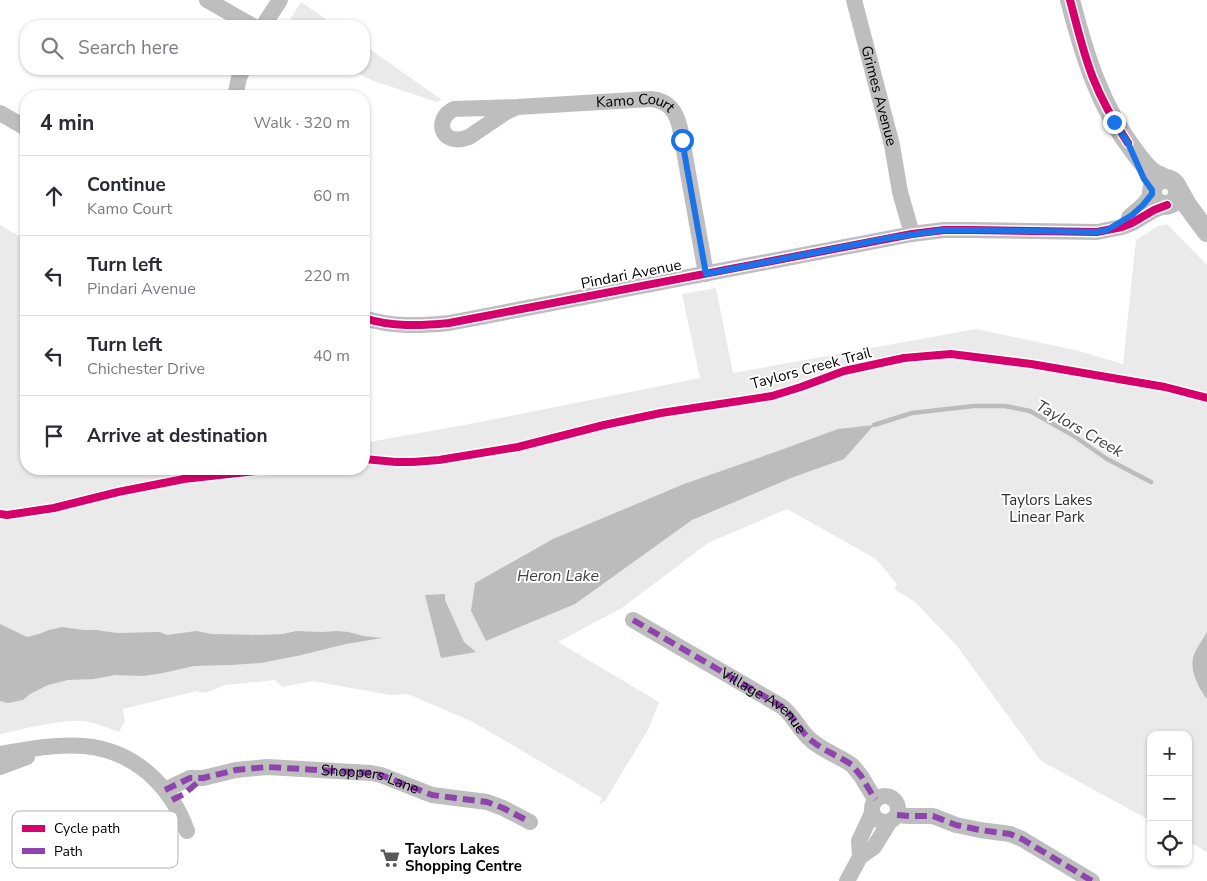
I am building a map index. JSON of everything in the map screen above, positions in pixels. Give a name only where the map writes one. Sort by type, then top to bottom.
[{"type":"street","points":[[207,0],[242,20]]},
{"type":"street","points":[[267,20],[280,0]]},
{"type":"street","name":"Grimes Avenue","points":[[854,0],[892,145],[906,235]]},
{"type":"street","points":[[1070,0],[1093,77],[1114,122],[1128,143],[1152,172],[1164,194],[1186,205],[1207,233]]},
{"type":"street","points":[[236,90],[240,75]]},
{"type":"street","name":"Kamo Court","points":[[517,107],[651,99],[658,100],[669,106],[674,111],[680,128],[706,274]]},
{"type":"street","points":[[0,113],[20,125]]},
{"type":"street","name":"Pindari Avenue","points":[[370,320],[397,325],[424,326],[448,323],[906,235],[953,230],[1097,232],[1132,223],[1154,210],[1164,194]]},
{"type":"street","name":"Village Avenue","points":[[633,620],[781,706],[790,713],[802,731],[813,742],[852,765],[857,770],[873,796],[874,806]]},
{"type":"street","points":[[0,767],[62,746]]},
{"type":"street","points":[[0,754],[35,747],[84,746],[98,748],[125,757],[150,774],[168,795],[178,811]]},
{"type":"street","name":"Shoppers Lane","points":[[168,795],[184,794],[203,778],[236,770],[267,767],[371,773],[393,779],[432,795],[487,802],[530,822]]},
{"type":"street","points":[[847,881],[860,857],[874,847],[893,818],[898,807],[895,800],[891,797],[883,796],[874,806],[859,840],[860,857]]},
{"type":"street","points":[[874,806],[874,817],[881,822],[909,816],[933,816],[972,828],[1010,834],[1092,881]]},
{"type":"street","points":[[178,811],[186,831]]},
{"type":"green space","points":[[301,2],[327,20],[290,20]]},
{"type":"green space","points":[[370,49],[442,100],[437,102],[361,75],[370,75]]},
{"type":"green space","name":"Taylors Lakes Linear Park","points":[[1167,224],[1207,265],[1207,852],[1192,843],[1192,731],[1147,731],[1147,819],[1041,761],[957,646],[915,602],[894,589],[897,584],[876,559],[787,509],[708,543],[622,608],[558,642],[659,702],[649,728],[605,801],[599,804],[602,798],[473,722],[408,694],[390,695],[313,681],[282,687],[275,680],[226,685],[208,692],[197,691],[123,709],[125,721],[119,732],[100,725],[71,721],[50,723],[0,734],[0,225],[20,237],[20,475],[370,475],[370,442],[700,378],[682,294],[716,288],[733,373],[976,329],[1075,350],[1123,364],[1136,240],[1158,226]]},
{"type":"water","name":"Heron Lake","points":[[874,425],[844,459],[791,478],[692,520],[575,604],[486,641],[471,611],[475,583],[553,539],[684,484],[838,429]]},
{"type":"water","points":[[445,594],[445,600],[464,642],[476,652],[441,658],[425,595]]},
{"type":"water","points":[[0,624],[27,637],[62,627],[117,633],[160,632],[167,635],[196,631],[212,634],[262,635],[296,631],[338,631],[382,638],[261,663],[194,666],[143,676],[115,675],[94,679],[68,680],[48,685],[30,694],[23,700],[8,703],[0,701]]},
{"type":"water","points":[[1207,632],[1207,699],[1196,680],[1192,663],[1195,652]]},
{"type":"waterway","name":"Taylors Creek","points":[[874,425],[912,413],[974,406],[1005,406],[1030,411],[1074,436],[1107,459],[1151,482]]},
{"type":"marked path","points":[[633,620],[781,706],[812,741],[852,765],[876,799]]},
{"type":"marked path","points":[[165,790],[190,778],[203,778],[236,770],[267,767],[371,773],[381,775],[432,795],[487,802],[530,822]]},
{"type":"marked path","points":[[172,800],[184,794],[203,778]]},
{"type":"marked path","points":[[897,815],[933,816],[956,825],[1010,834],[1022,839],[1092,881]]},
{"type":"cycle path","points":[[1070,0],[1093,78],[1100,95],[1128,143]]},
{"type":"cycle path","points":[[370,320],[406,325],[449,323],[912,234],[944,230],[1097,232],[1122,227],[1167,205]]},
{"type":"cycle path","name":"Taylors Creek Trail","points":[[370,460],[396,462],[439,460],[518,447],[604,425],[661,413],[772,396],[844,371],[904,358],[951,354],[1031,364],[1165,387],[1207,398]]},
{"type":"cycle path","points":[[0,514],[7,515],[54,508],[118,492],[184,479],[220,475]]},
{"type":"place","name":"Taylors Lakes Shopping Centre","points":[[390,858]]},
{"type":"route","points":[[682,140],[706,274],[889,238],[944,230],[1077,232],[1107,230],[1132,215],[1152,194],[1152,190],[1137,166],[1128,143],[1114,122]]}]
